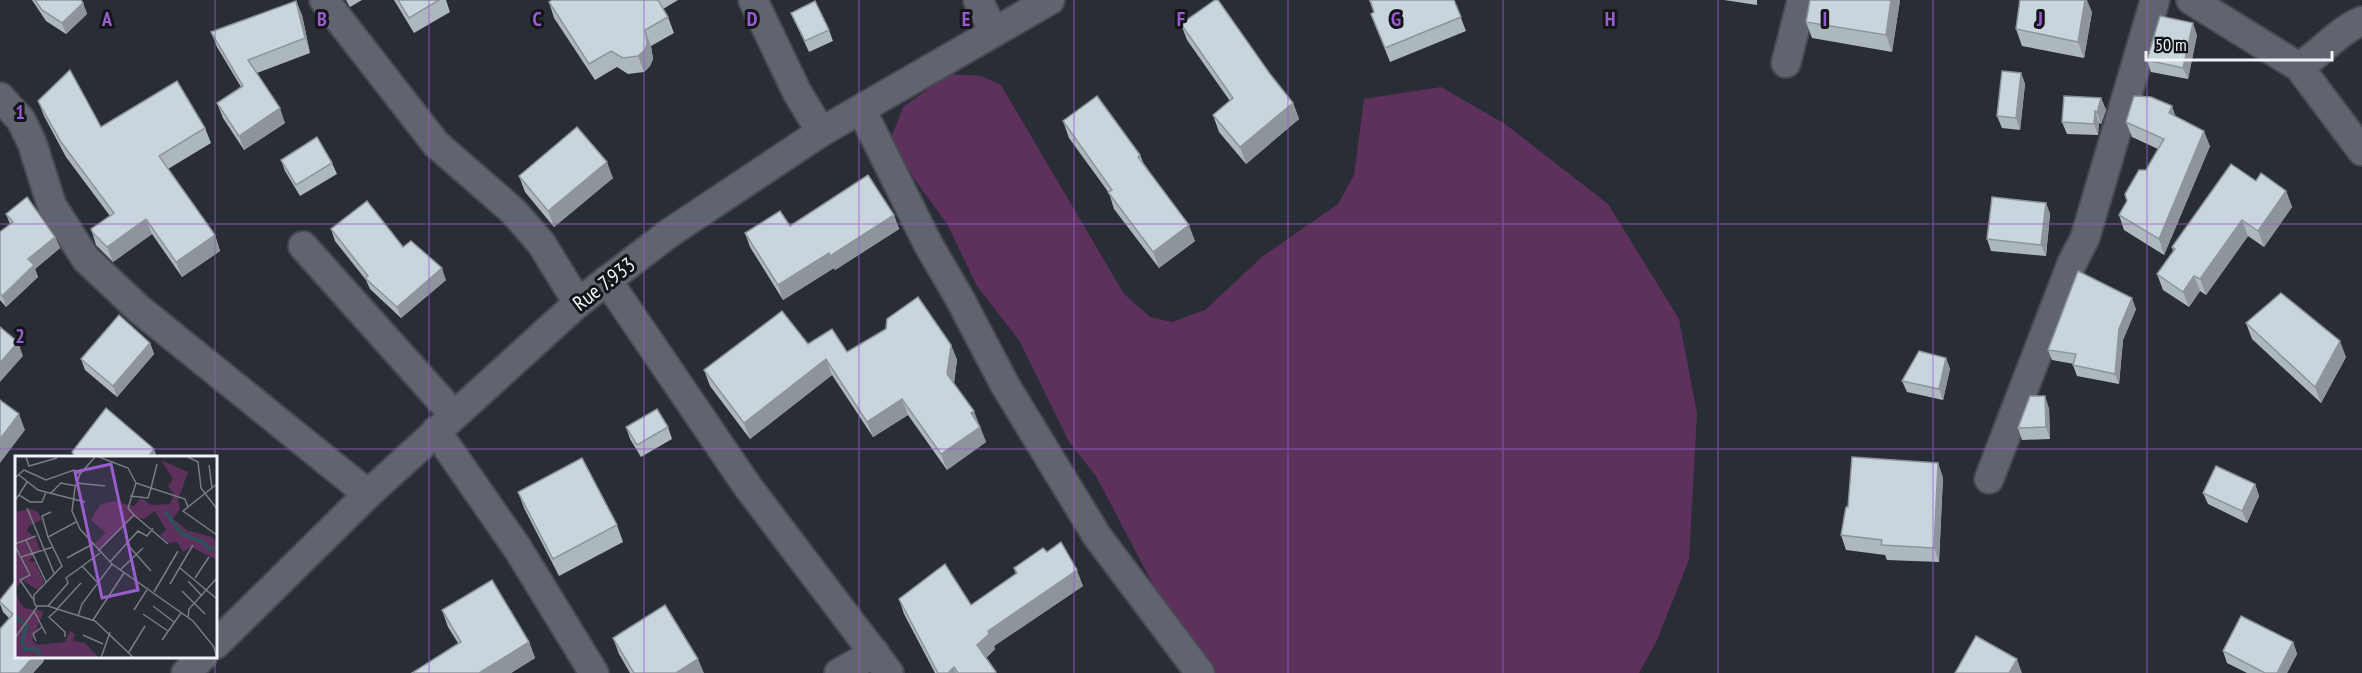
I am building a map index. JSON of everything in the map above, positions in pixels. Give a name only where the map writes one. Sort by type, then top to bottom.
[{"type":"street","points":[[324,0],[436,144],[513,211],[541,243],[578,303]]},
{"type":"street","points":[[753,0],[797,93],[821,132]]},
{"type":"street","points":[[978,0],[994,32]]},
{"type":"street","name":"Rue 7.933","points":[[218,642],[368,494],[578,303],[668,234],[821,132],[1050,0]]},
{"type":"street","points":[[1786,63],[1802,0]]},
{"type":"street","points":[[1989,479],[2072,263],[2085,238],[2155,0]]},
{"type":"street","points":[[2191,0],[2298,67],[2362,151]]},
{"type":"street","points":[[2298,67],[2311,60],[2348,27],[2362,21]]},
{"type":"street","points":[[0,97],[21,120],[32,143],[52,207],[86,260],[139,309],[368,494]]},
{"type":"street","points":[[861,109],[928,244],[1017,405],[1097,537],[1200,673]]},
{"type":"street","points":[[303,246],[445,423],[518,549],[594,673]]},
{"type":"street","points":[[608,280],[748,487],[882,663],[839,673]]},
{"type":"street","points":[[186,673],[202,658]]},
{"type":"shaded area","points":[[949,74],[981,76],[1001,85],[1124,294],[1150,317],[1172,322],[1205,310],[1263,256],[1338,204],[1354,175],[1364,99],[1441,87],[1505,124],[1608,204],[1679,319],[1697,413],[1689,560],[1657,640],[1639,673],[1208,673],[1168,613],[1096,476],[1069,442],[1019,340],[977,286],[947,224],[913,177],[891,138],[903,107]]},
{"type":"building","points":[[35,0],[81,0],[83,3],[62,23],[42,10]]},
{"type":"building","points":[[398,0],[439,0],[409,18]]},
{"type":"building","points":[[552,0],[658,0],[668,17],[645,30],[647,43],[645,50],[638,56],[623,58],[611,51],[589,64],[549,2]]},
{"type":"building","points":[[1218,0],[1293,103],[1240,147],[1213,115],[1233,98],[1181,24]]},
{"type":"building","points":[[1370,0],[1454,0],[1461,17],[1385,48],[1371,14],[1374,12]]},
{"type":"building","points":[[1810,0],[1891,0],[1886,35],[1806,22]]},
{"type":"building","points":[[2020,0],[2085,0],[2078,42],[2016,29]]},
{"type":"building","points":[[296,1],[305,38],[248,60],[280,108],[239,136],[217,103],[243,86],[211,32]]},
{"type":"building","points":[[815,1],[829,30],[805,41],[791,13]]},
{"type":"building","points":[[2160,16],[2193,23],[2183,68],[2147,60]]},
{"type":"building","points":[[70,70],[101,127],[177,81],[205,128],[159,156],[215,235],[176,262],[146,219],[107,247],[93,233],[91,229],[114,213],[61,142],[38,101]]},
{"type":"building","points":[[2002,71],[2021,73],[2016,118],[1997,116]]},
{"type":"building","points":[[1097,96],[1140,155],[1138,157],[1189,225],[1153,252],[1108,192],[1112,190],[1063,121]]},
{"type":"building","points":[[2064,96],[2101,98],[2097,113],[2095,111],[2094,124],[2062,122]]},
{"type":"building","points":[[2134,96],[2151,97],[2172,106],[2169,113],[2204,131],[2159,239],[2119,215],[2127,201],[2125,194],[2139,170],[2146,170],[2164,139],[2126,122]]},
{"type":"building","points":[[577,127],[607,162],[548,211],[519,176]]},
{"type":"building","points":[[317,137],[332,163],[296,185],[281,160]]},
{"type":"building","points":[[2231,164],[2256,181],[2261,173],[2286,191],[2258,231],[2242,220],[2200,279],[2194,276],[2183,292],[2157,274],[2175,249],[2172,247]]},
{"type":"building","points":[[868,175],[894,215],[830,256],[829,253],[778,285],[745,233],[780,211],[790,226]]},
{"type":"building","points":[[27,197],[55,237],[28,259],[34,265],[2,296],[0,293],[0,232],[13,222],[6,214]]},
{"type":"building","points":[[1992,197],[2046,203],[2041,245],[1987,239]]},
{"type":"building","points":[[367,201],[403,247],[411,241],[442,268],[397,307],[365,278],[368,276],[331,229]]},
{"type":"building","points":[[2078,271],[2132,298],[2119,329],[2115,374],[2073,365],[2076,354],[2048,350]]},
{"type":"building","points":[[2281,293],[2340,341],[2315,387],[2246,323]]},
{"type":"building","points":[[918,297],[951,345],[947,374],[974,411],[971,413],[980,427],[941,454],[902,399],[867,422],[826,359],[744,423],[704,370],[782,311],[808,344],[832,329],[847,352],[886,329],[887,319]]},
{"type":"building","points":[[119,315],[150,343],[113,386],[81,359]]},
{"type":"building","points":[[0,327],[18,342],[0,363]]},
{"type":"building","points":[[1919,351],[1946,358],[1939,389],[1902,381]]},
{"type":"building","points":[[2030,396],[2045,396],[2046,427],[2018,428]]},
{"type":"building","points":[[0,400],[19,414],[0,439]]},
{"type":"building","points":[[106,408],[154,449],[149,456],[73,456],[72,452]]},
{"type":"building","points":[[657,409],[668,427],[637,445],[626,427]]},
{"type":"building","points":[[1852,457],[1938,463],[1934,548],[1881,545],[1882,540],[1841,535],[1846,507],[1848,507]]},
{"type":"building","points":[[582,458],[617,525],[553,559],[518,492]]},
{"type":"building","points":[[2216,466],[2255,484],[2242,511],[2203,493]]},
{"type":"building","points":[[1061,542],[1077,570],[988,631],[989,634],[977,645],[996,672],[958,673],[954,667],[948,673],[938,673],[899,599],[945,564],[971,605],[1017,573],[1014,568],[1043,548],[1047,552]]},
{"type":"building","points":[[492,580],[529,642],[479,673],[412,673],[461,642],[442,610]]},
{"type":"building","points":[[15,581],[15,658],[32,658],[19,673],[0,673],[0,629],[13,614],[0,600]]},
{"type":"building","points":[[665,605],[698,659],[676,673],[634,673],[613,638]]},
{"type":"building","points":[[2241,616],[2293,642],[2277,673],[2265,673],[2223,651]]},
{"type":"building","points":[[1976,636],[2017,659],[2009,673],[1955,673]]}]
